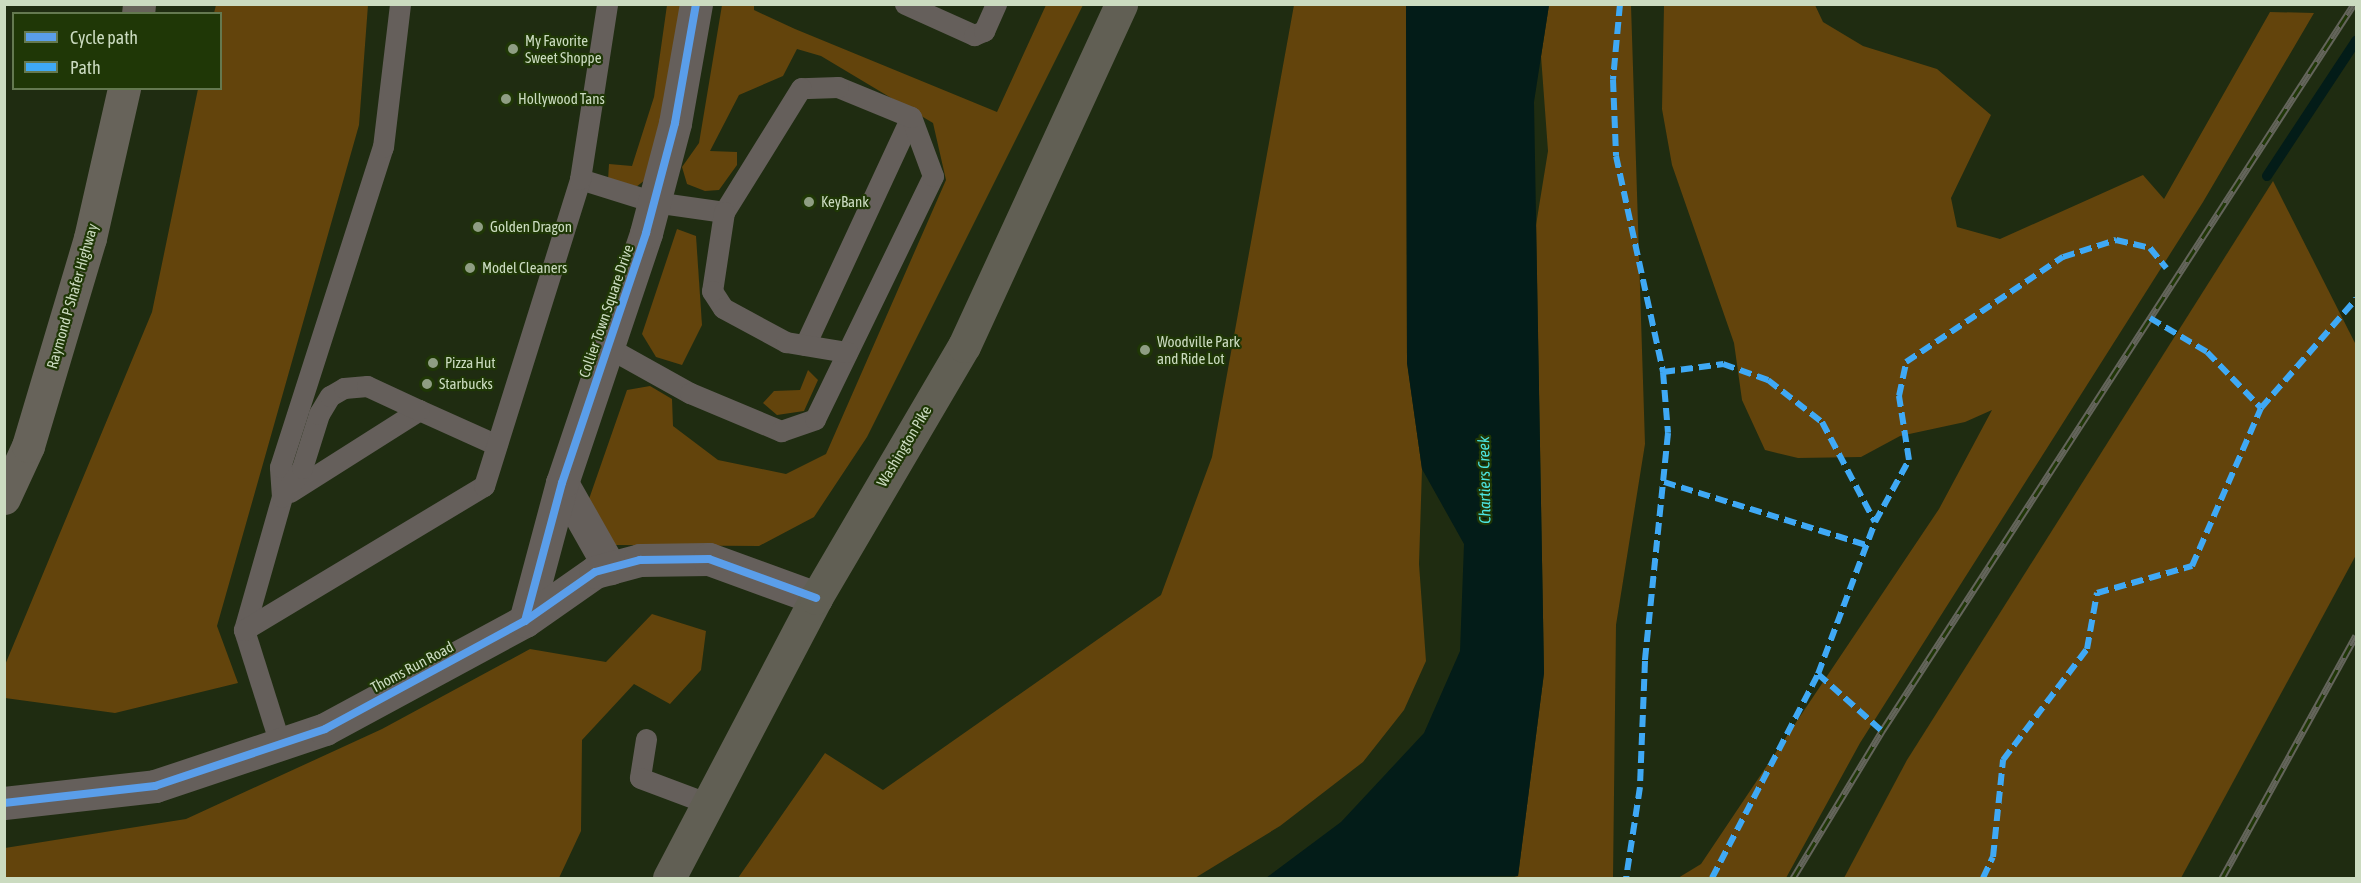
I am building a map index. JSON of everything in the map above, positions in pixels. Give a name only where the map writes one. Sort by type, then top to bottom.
[{"type":"highway","name":"Raymond P Shafer Highway","points":[[4,498],[28,446],[90,238],[124,90]]},
{"type":"main road","name":"Washington Pike","points":[[669,879],[816,598],[963,346],[1122,4]]},
{"type":"street","name":"Collier Town Square Drive","points":[[525,621],[562,483],[609,348],[654,202],[696,4]]},
{"type":"street","points":[[562,483],[610,568]]},
{"type":"street","name":"Thoms Run Road","points":[[4,803],[155,786],[325,729],[525,621],[610,568],[640,560],[709,559],[816,598]]},
{"type":"lane","points":[[282,498],[280,466],[383,147],[400,4]]},
{"type":"lane","points":[[244,630],[484,486],[580,179],[607,4]]},
{"type":"lane","points":[[905,4],[974,35],[984,31],[996,4]]},
{"type":"lane","points":[[609,348],[690,393],[781,431],[815,419],[933,176],[911,117],[838,87],[801,88],[724,212],[712,291],[723,308],[786,342],[847,352]]},
{"type":"lane","points":[[805,345],[911,117]]},
{"type":"lane","points":[[580,179],[654,202],[724,212]]},
{"type":"lane","points":[[280,744],[244,630],[282,498],[302,468],[319,414],[330,396],[344,388],[367,386],[496,446]]},
{"type":"lane","points":[[282,498],[419,410]]},
{"type":"lane","points":[[646,739],[640,778],[709,804]]},
{"type":"shaded area","points":[[216,5],[368,5],[359,125],[217,626],[238,683],[115,713],[5,698],[5,665],[152,312],[198,90],[222,90],[222,12],[214,12]]},
{"type":"shaded area","points":[[667,5],[684,5],[649,177],[636,187],[608,180],[609,164],[632,166],[654,97]]},
{"type":"shaded area","points":[[722,5],[754,5],[754,10],[795,29],[997,112],[1046,5],[1083,5],[867,437],[814,517],[759,546],[615,545],[589,499],[627,390],[650,386],[672,399],[673,426],[718,460],[786,474],[826,454],[946,180],[933,123],[821,56],[797,49],[783,76],[739,95],[710,151],[737,152],[737,165],[719,190],[705,191],[687,184],[682,167],[699,143]]},
{"type":"shaded area","points":[[1294,5],[1406,5],[1407,362],[1422,469],[1419,564],[1426,661],[1404,710],[1363,762],[1280,826],[1195,878],[738,878],[825,753],[883,790],[1161,595],[1212,457]]},
{"type":"shaded area","points":[[1549,5],[1631,5],[1645,444],[1616,625],[1613,878],[1511,878],[1518,876],[1544,673],[1536,225],[1548,151],[1541,56]]},
{"type":"shaded area","points":[[1664,5],[1815,5],[1823,22],[1863,46],[1937,69],[1991,115],[1951,198],[1957,227],[2000,239],[2143,175],[2164,199],[2270,12],[2314,13],[2203,202],[1860,743],[1786,878],[1678,878],[1701,864],[1939,509],[1992,410],[1965,422],[1900,436],[1861,457],[1798,458],[1765,450],[1742,400],[1734,343],[1672,165],[1662,109]]},
{"type":"shaded area","points":[[2273,181],[2356,345],[2356,555],[2181,878],[1844,878],[1907,760]]},
{"type":"shaded area","points":[[677,229],[696,236],[702,325],[682,365],[656,357],[642,334]]},
{"type":"shaded area","points":[[808,370],[818,380],[804,411],[777,415],[763,403],[774,391],[800,390]]},
{"type":"shaded area","points":[[652,614],[706,631],[701,670],[670,704],[634,684],[582,740],[581,831],[559,878],[5,878],[5,848],[186,819],[382,729],[530,649],[606,662]]},
{"type":"water","name":"Chartiers Creek","points":[[1406,5],[1549,5],[1534,102],[1544,673],[1518,876],[1266,878],[1341,822],[1424,733],[1460,651],[1464,544],[1422,469],[1407,363]]},
{"type":"waterway","points":[[2267,176],[2356,41]]},
{"type":"railway","points":[[1793,878],[1882,731],[2354,4]]},
{"type":"railway","points":[[2222,878],[2356,635]]},
{"type":"marked path","points":[[1620,4],[1613,80],[1616,156],[1663,372],[1668,433],[1645,661],[1640,787],[1626,878]]},
{"type":"marked path","points":[[1712,878],[1818,674],[1875,522],[1909,460],[1899,396],[1906,362],[2063,257],[2116,240],[2150,248],[2166,268]]},
{"type":"marked path","points":[[1983,878],[1993,857],[2003,760],[2087,649],[2097,593],[2192,566],[2261,408],[2356,299]]},
{"type":"marked path","points":[[2150,318],[2207,352],[2261,408]]},
{"type":"marked path","points":[[1663,372],[1723,364],[1768,380],[1822,422],[1875,522]]},
{"type":"marked path","points":[[1664,482],[1866,545]]},
{"type":"marked path","points":[[1818,674],[1882,731]]},
{"type":"cycle path","points":[[525,621],[562,483],[646,233],[675,123],[696,4]]},
{"type":"cycle path","points":[[4,803],[155,786],[325,729],[525,621],[595,572],[640,560],[709,559],[816,598]]},
{"type":"place","name":"My Favorite Sweet Shoppe","points":[[513,49]]},
{"type":"place","name":"Hollywood Tans","points":[[506,99]]},
{"type":"place","name":"KeyBank","points":[[809,202]]},
{"type":"place","name":"Golden Dragon","points":[[478,227]]},
{"type":"place","name":"Model Cleaners","points":[[470,268]]},
{"type":"place","name":"Woodville Park and Ride Lot","points":[[1145,350]]},
{"type":"place","name":"Pizza Hut","points":[[433,363]]},
{"type":"place","name":"Starbucks","points":[[427,384]]}]
